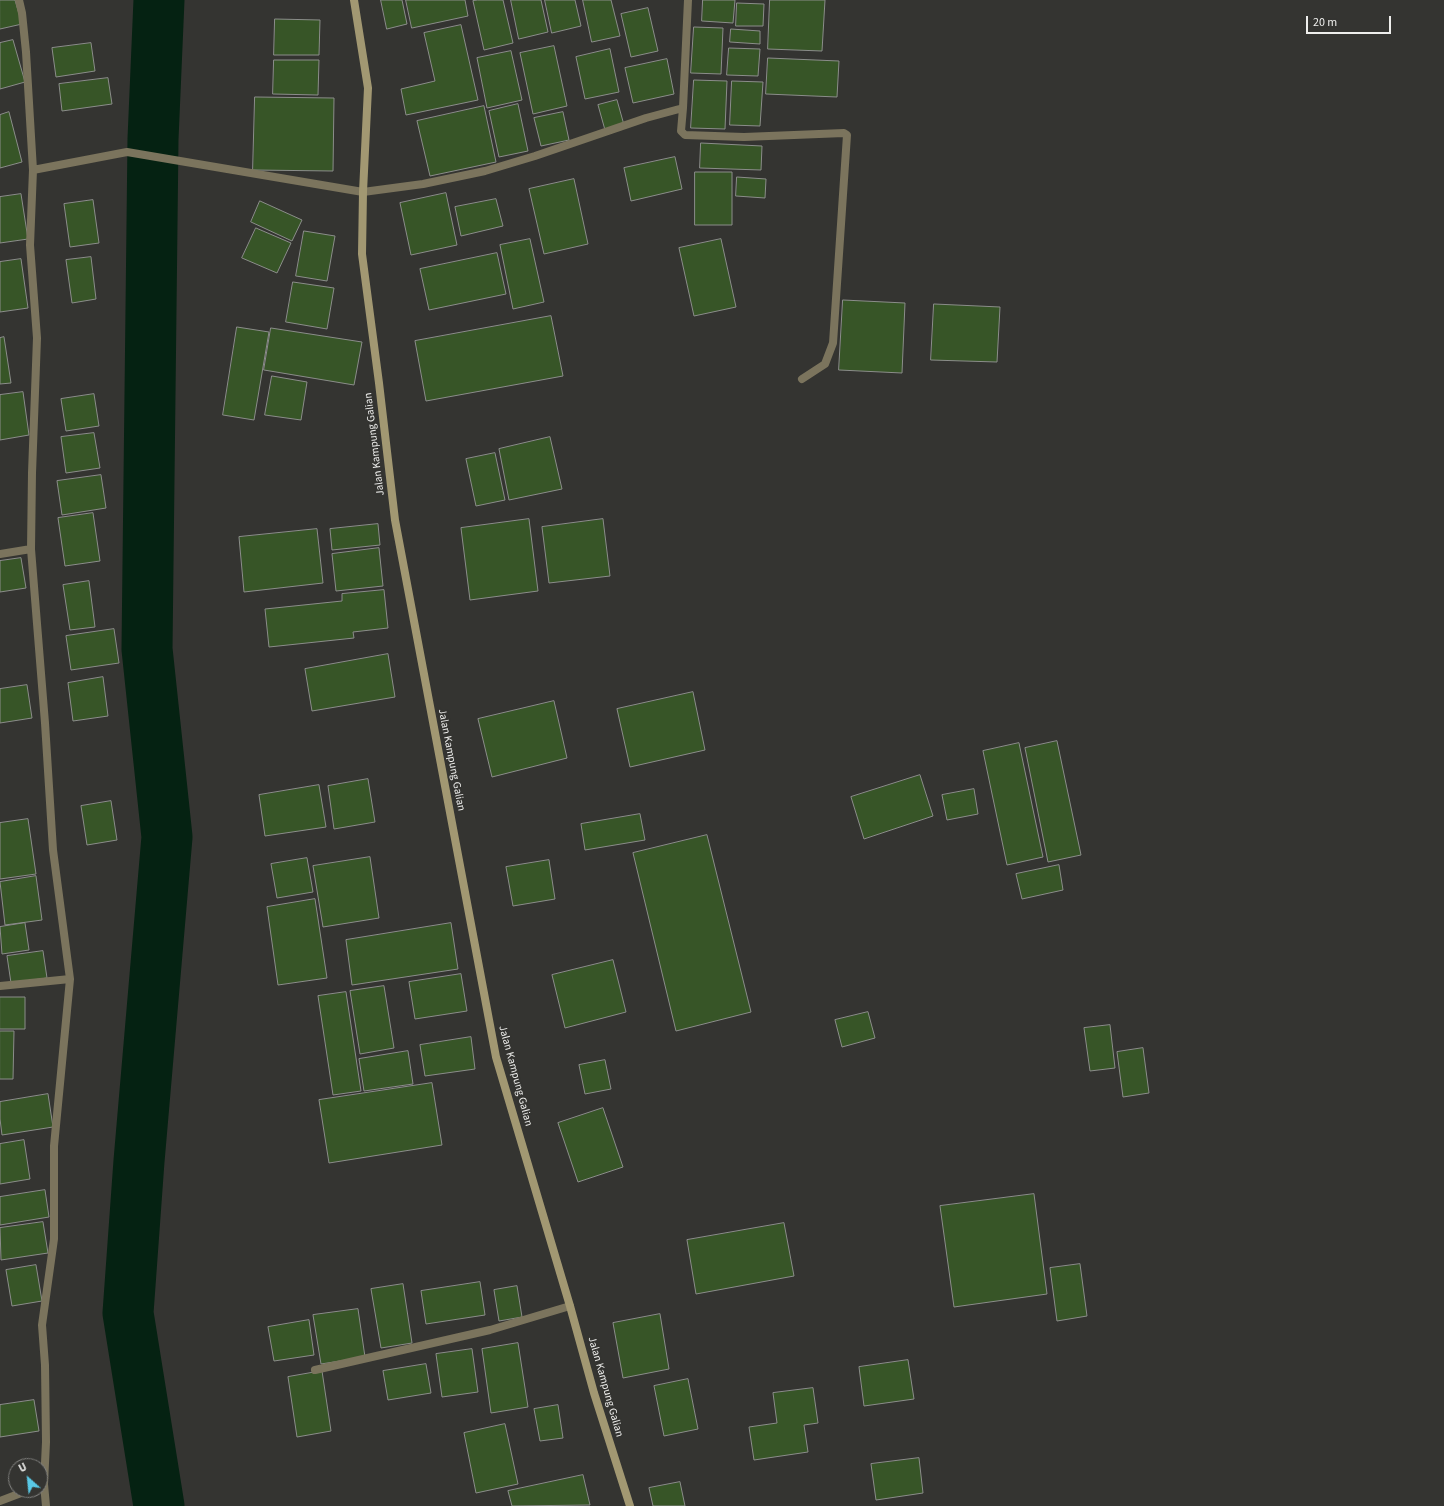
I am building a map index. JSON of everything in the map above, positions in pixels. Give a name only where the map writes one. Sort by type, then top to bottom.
[{"type":"main road","name":"Jalan Kampung Galian","points":[[354,0],[368,88],[363,192],[362,254],[395,520],[496,1057],[570,1306],[594,1393],[630,1506]]},
{"type":"street","points":[[19,0],[22,13],[26,52],[32,170],[30,245],[37,338],[31,549],[45,723],[53,850],[70,979],[54,1146],[54,1238],[42,1325],[45,1365],[46,1442],[45,1458]]},
{"type":"street","points":[[688,0],[684,108],[681,131],[685,135],[744,137],[844,133],[847,135],[833,344],[825,364],[802,379]]},
{"type":"street","points":[[32,170],[127,152],[363,192],[423,184],[485,171],[536,156],[646,118],[684,108]]},
{"type":"street","points":[[0,554],[31,549]]},
{"type":"street","points":[[0,986],[70,979]]},
{"type":"street","points":[[314,1370],[490,1330],[570,1306]]},
{"type":"building","points":[[0,0],[15,0],[22,24],[0,29]]},
{"type":"building","points":[[381,0],[402,0],[407,24],[387,29]]},
{"type":"building","points":[[406,0],[465,0],[468,16],[412,28]]},
{"type":"building","points":[[503,0],[513,43],[484,50],[473,1]]},
{"type":"building","points":[[511,0],[541,0],[548,32],[519,39]]},
{"type":"building","points":[[545,0],[575,0],[581,26],[552,33]]},
{"type":"building","points":[[583,0],[611,0],[620,36],[592,42]]},
{"type":"building","points":[[703,0],[735,0],[733,23],[702,21]]},
{"type":"building","points":[[770,0],[825,0],[822,51],[768,49]]},
{"type":"building","points":[[737,3],[764,4],[763,26],[736,26]]},
{"type":"building","points":[[648,8],[658,51],[631,57],[621,14]]},
{"type":"building","points":[[275,19],[320,20],[319,55],[274,55]]},
{"type":"building","points":[[461,25],[478,100],[406,115],[401,89],[435,81],[424,33]]},
{"type":"building","points":[[694,27],[723,28],[721,74],[691,73]]},
{"type":"building","points":[[731,29],[760,31],[760,44],[730,42]]},
{"type":"building","points":[[13,40],[25,82],[0,89],[0,43]]},
{"type":"building","points":[[91,43],[95,71],[56,77],[52,48]]},
{"type":"building","points":[[554,46],[567,106],[533,114],[520,53]]},
{"type":"building","points":[[729,48],[760,49],[758,76],[727,75]]},
{"type":"building","points":[[610,49],[619,92],[585,99],[576,57]]},
{"type":"building","points":[[511,51],[522,100],[487,108],[477,58]]},
{"type":"building","points":[[768,58],[839,61],[837,97],[766,94]]},
{"type":"building","points":[[667,59],[674,94],[633,103],[625,68]]},
{"type":"building","points":[[274,60],[319,60],[318,95],[273,94]]},
{"type":"building","points":[[108,78],[112,104],[62,111],[59,84]]},
{"type":"building","points":[[694,80],[727,81],[725,129],[691,128]]},
{"type":"building","points":[[732,81],[763,82],[760,126],[730,125]]},
{"type":"building","points":[[255,97],[334,98],[333,171],[253,170]]},
{"type":"building","points":[[617,100],[624,125],[605,130],[598,105]]},
{"type":"building","points":[[518,104],[528,151],[499,157],[489,111]]},
{"type":"building","points":[[484,106],[496,162],[430,176],[417,121]]},
{"type":"building","points":[[9,112],[22,162],[0,168],[0,115]]},
{"type":"building","points":[[563,112],[569,140],[541,146],[534,118]]},
{"type":"building","points":[[701,143],[762,146],[761,170],[700,168]]},
{"type":"building","points":[[675,157],[682,189],[631,201],[624,168]]},
{"type":"building","points":[[695,172],[732,172],[732,225],[695,225]]},
{"type":"building","points":[[737,177],[766,179],[765,198],[736,196]]},
{"type":"building","points":[[574,179],[588,244],[544,254],[529,189]]},
{"type":"building","points":[[446,193],[457,245],[411,255],[400,203]]},
{"type":"building","points":[[21,194],[28,239],[0,243],[0,197]]},
{"type":"building","points":[[496,199],[503,226],[461,236],[455,207]]},
{"type":"building","points":[[93,200],[99,243],[70,247],[64,204]]},
{"type":"building","points":[[260,201],[302,220],[292,241],[251,222]]},
{"type":"building","points":[[256,228],[291,243],[277,273],[242,258]]},
{"type":"building","points":[[304,231],[335,236],[327,281],[296,276]]},
{"type":"building","points":[[530,239],[544,302],[513,309],[500,245]]},
{"type":"building","points":[[721,239],[736,307],[694,316],[679,248]]},
{"type":"building","points":[[497,253],[506,294],[429,310],[420,269]]},
{"type":"building","points":[[91,257],[96,299],[72,303],[66,260]]},
{"type":"building","points":[[21,259],[28,308],[0,312],[0,262]]},
{"type":"building","points":[[293,282],[334,288],[327,329],[286,322]]},
{"type":"building","points":[[843,300],[905,303],[902,373],[839,370]]},
{"type":"building","points":[[934,304],[1000,307],[997,362],[931,360]]},
{"type":"building","points":[[551,316],[563,376],[426,401],[415,341]]},
{"type":"building","points":[[237,327],[269,332],[254,420],[223,415]]},
{"type":"building","points":[[271,328],[362,342],[354,385],[264,370]]},
{"type":"building","points":[[4,337],[11,383],[0,384],[0,338]]},
{"type":"building","points":[[272,376],[307,382],[301,420],[265,415]]},
{"type":"building","points":[[23,392],[29,435],[0,440],[0,395]]},
{"type":"building","points":[[94,394],[99,426],[66,431],[61,399]]},
{"type":"building","points":[[94,433],[100,468],[66,473],[61,437]]},
{"type":"building","points":[[550,437],[562,489],[509,500],[499,449]]},
{"type":"building","points":[[495,453],[505,500],[476,506],[466,459]]},
{"type":"building","points":[[101,475],[106,508],[62,515],[57,481]]},
{"type":"building","points":[[93,513],[100,561],[65,566],[58,518]]},
{"type":"building","points":[[529,519],[538,591],[470,600],[461,528]]},
{"type":"building","points":[[603,519],[610,576],[549,583],[542,527]]},
{"type":"building","points":[[378,524],[380,545],[332,550],[330,529]]},
{"type":"building","points":[[317,529],[323,583],[244,592],[239,537]]},
{"type":"building","points":[[379,548],[383,586],[336,591],[332,554]]},
{"type":"building","points":[[21,558],[26,588],[0,592],[0,561]]},
{"type":"building","points":[[89,581],[95,627],[70,630],[63,585]]},
{"type":"building","points":[[384,590],[388,628],[353,632],[354,638],[269,647],[265,609],[342,601],[342,594]]},
{"type":"building","points":[[114,629],[119,663],[71,670],[66,636]]},
{"type":"building","points":[[388,654],[395,697],[312,711],[305,669]]},
{"type":"building","points":[[103,677],[108,716],[73,721],[68,683]]},
{"type":"building","points":[[27,685],[32,718],[0,723],[0,689]]},
{"type":"building","points":[[693,692],[705,750],[630,767],[617,709]]},
{"type":"building","points":[[554,701],[567,758],[492,777],[478,719]]},
{"type":"building","points":[[1057,741],[1081,855],[1048,862],[1025,748]]},
{"type":"building","points":[[1019,743],[1043,857],[1007,865],[983,751]]},
{"type":"building","points":[[920,775],[933,816],[864,839],[851,797]]},
{"type":"building","points":[[368,779],[375,822],[334,829],[328,786]]},
{"type":"building","points":[[319,785],[326,827],[265,836],[259,795]]},
{"type":"building","points":[[974,789],[978,814],[947,820],[942,795]]},
{"type":"building","points":[[111,801],[117,840],[87,845],[81,806]]},
{"type":"building","points":[[640,814],[645,840],[585,850],[581,824]]},
{"type":"building","points":[[28,819],[36,874],[0,879],[0,823]]},
{"type":"building","points":[[707,835],[751,1012],[676,1031],[633,853]]},
{"type":"building","points":[[370,857],[379,918],[323,927],[313,866]]},
{"type":"building","points":[[307,858],[313,892],[277,898],[271,864]]},
{"type":"building","points":[[549,860],[555,899],[513,906],[506,867]]},
{"type":"building","points":[[1059,865],[1063,890],[1022,899],[1016,874]]},
{"type":"building","points":[[36,876],[42,920],[5,925],[0,882]]},
{"type":"building","points":[[315,899],[327,978],[278,985],[267,907]]},
{"type":"building","points":[[25,923],[29,950],[2,954],[0,927]]},
{"type":"building","points":[[451,923],[458,969],[352,985],[346,940]]},
{"type":"building","points":[[43,951],[47,978],[11,983],[7,956]]},
{"type":"building","points":[[613,960],[626,1012],[565,1028],[552,975]]},
{"type":"building","points":[[461,974],[467,1011],[415,1019],[409,982]]},
{"type":"building","points":[[384,986],[394,1048],[360,1054],[350,991]]},
{"type":"building","points":[[346,992],[361,1091],[333,1095],[318,996]]},
{"type":"building","points":[[0,997],[25,997],[25,1029],[0,1029]]},
{"type":"building","points":[[868,1012],[875,1038],[842,1047],[835,1020]]},
{"type":"building","points":[[1110,1025],[1115,1068],[1090,1071],[1084,1028]]},
{"type":"building","points":[[0,1031],[14,1031],[13,1079],[0,1079]]},
{"type":"building","points":[[471,1037],[475,1069],[425,1076],[420,1045]]},
{"type":"building","points":[[1143,1048],[1149,1093],[1123,1097],[1117,1052]]},
{"type":"building","points":[[408,1051],[413,1084],[364,1091],[359,1059]]},
{"type":"building","points":[[605,1060],[611,1089],[585,1094],[579,1065]]},
{"type":"building","points":[[432,1083],[442,1145],[329,1163],[319,1100]]},
{"type":"building","points":[[48,1094],[53,1127],[2,1135],[0,1102]]},
{"type":"building","points":[[603,1108],[623,1167],[578,1182],[558,1123]]},
{"type":"building","points":[[24,1140],[30,1179],[0,1184],[0,1144]]},
{"type":"building","points":[[45,1190],[49,1217],[0,1225],[0,1197]]},
{"type":"building","points":[[1034,1194],[1047,1294],[954,1307],[940,1206]]},
{"type":"building","points":[[43,1222],[48,1253],[1,1260],[0,1228]]},
{"type":"building","points":[[784,1223],[794,1276],[696,1294],[687,1240]]},
{"type":"building","points":[[1080,1264],[1087,1316],[1057,1321],[1050,1268]]},
{"type":"building","points":[[36,1265],[42,1301],[12,1306],[6,1270]]},
{"type":"building","points":[[480,1282],[485,1315],[426,1324],[421,1291]]},
{"type":"building","points":[[403,1284],[412,1343],[381,1348],[371,1289]]},
{"type":"building","points":[[517,1286],[522,1317],[499,1321],[494,1290]]},
{"type":"building","points":[[358,1309],[365,1357],[321,1364],[313,1315]]},
{"type":"building","points":[[660,1314],[669,1369],[623,1378],[613,1323]]},
{"type":"building","points":[[309,1320],[314,1355],[274,1361],[268,1327]]},
{"type":"building","points":[[518,1343],[528,1407],[491,1413],[482,1349]]},
{"type":"building","points":[[472,1349],[478,1392],[442,1397],[436,1354]]},
{"type":"building","points":[[908,1360],[914,1399],[864,1406],[859,1367]]},
{"type":"building","points":[[426,1364],[431,1393],[388,1400],[383,1371]]},
{"type":"building","points":[[322,1371],[331,1431],[297,1437],[288,1377]]},
{"type":"building","points":[[688,1379],[698,1429],[664,1436],[654,1386]]},
{"type":"building","points":[[813,1388],[818,1423],[804,1425],[808,1452],[754,1460],[749,1427],[777,1423],[773,1393]]},
{"type":"building","points":[[34,1400],[39,1431],[0,1437],[0,1405]]},
{"type":"building","points":[[558,1405],[563,1438],[540,1441],[534,1409]]},
{"type":"building","points":[[505,1424],[518,1484],[476,1493],[464,1433]]},
{"type":"building","points":[[919,1458],[923,1493],[876,1500],[871,1464]]},
{"type":"building","points":[[583,1475],[590,1505],[512,1506],[508,1491]]},
{"type":"building","points":[[680,1482],[685,1506],[653,1506],[649,1488]]},
{"type":"waterway","points":[[159,0],[153,139],[147,649],[167,837],[139,1161],[128,1313],[159,1506]]}]
